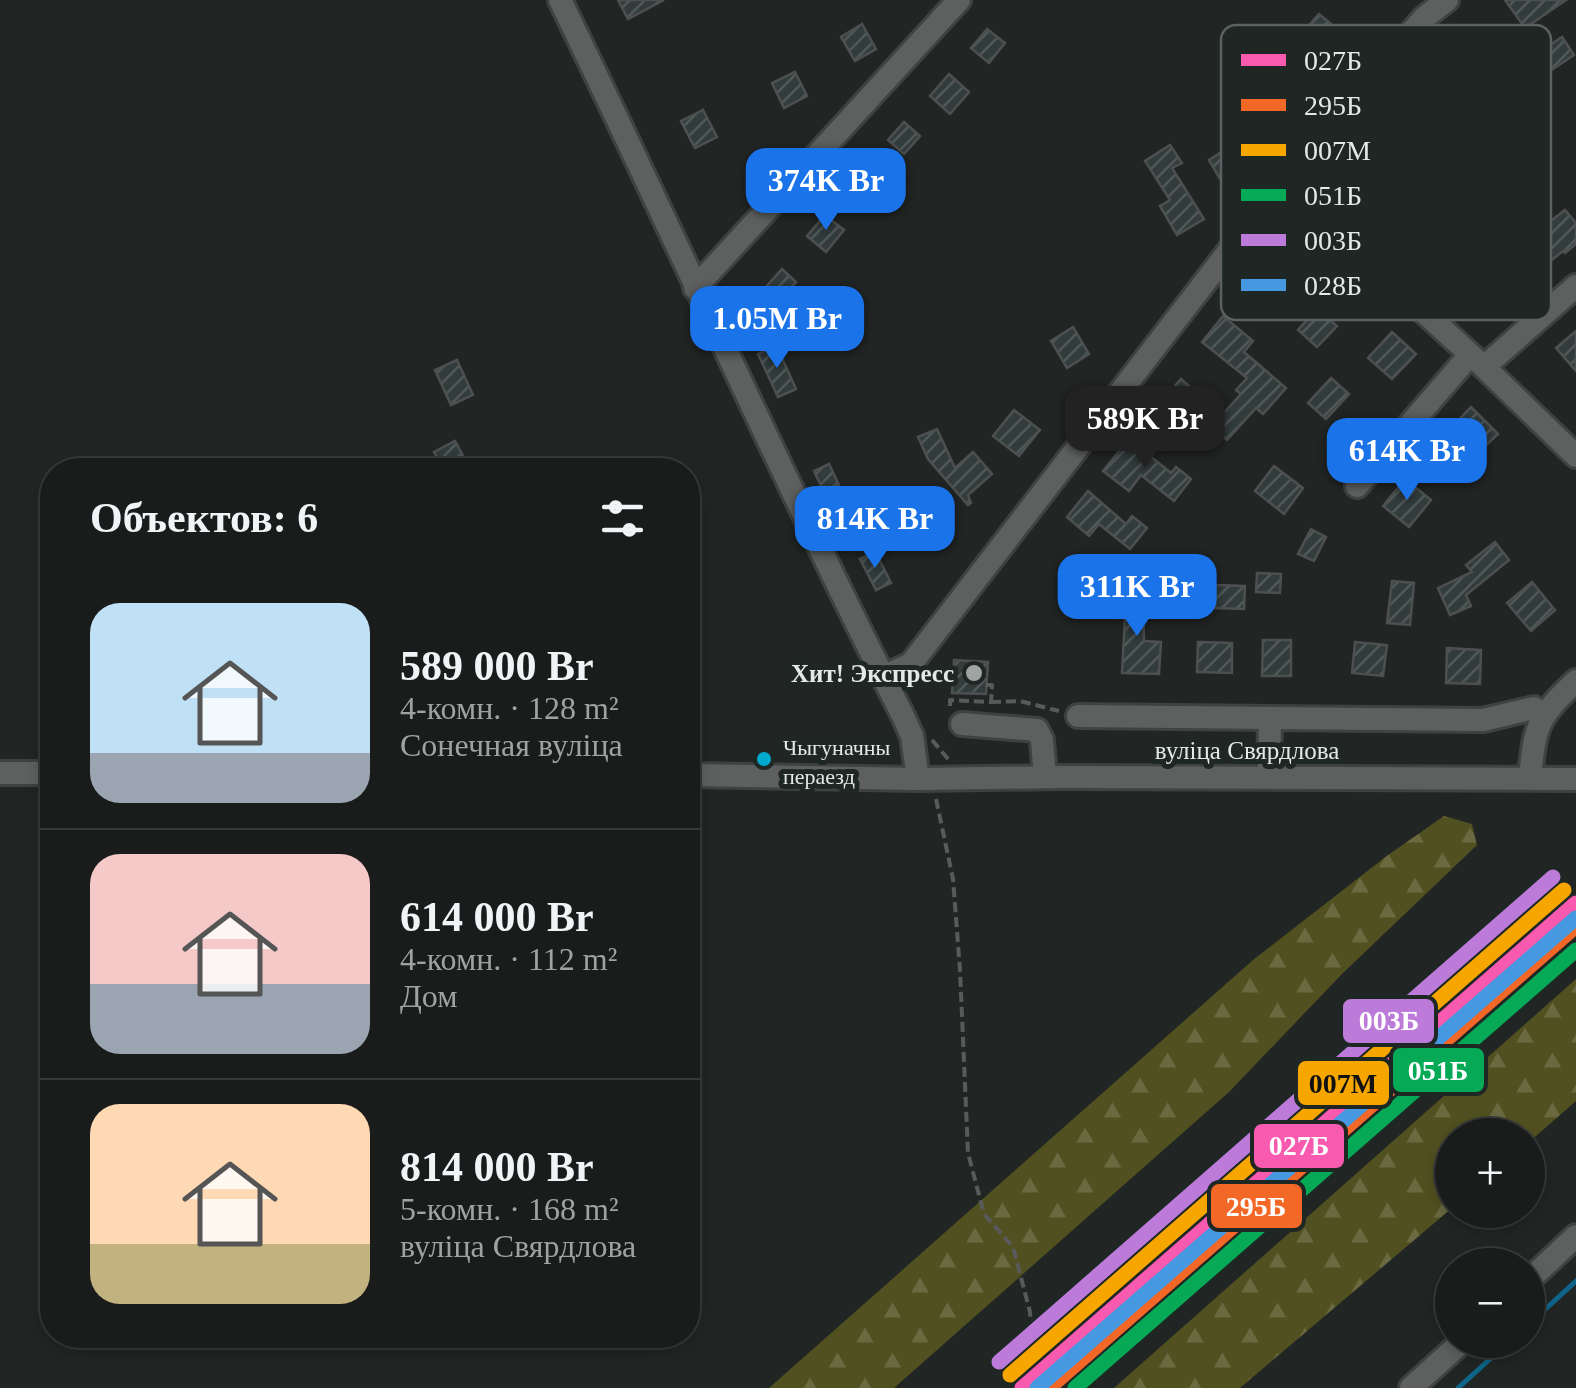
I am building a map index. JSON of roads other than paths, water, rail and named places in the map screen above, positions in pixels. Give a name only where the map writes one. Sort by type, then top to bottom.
[{"type":"street","points":[[560,0],[912,736],[927,787]]},
{"type":"street","points":[[695,288],[960,0]]},
{"type":"street","points":[[1418,25],[1447,0]]},
{"type":"street","points":[[883,677],[911,664],[1221,261]]},
{"type":"street","points":[[1551,305],[1576,286]]},
{"type":"street","points":[[1432,320],[1576,456]]},
{"type":"street","points":[[1357,486],[1476,361],[1531,320]]},
{"type":"street","points":[[1530,778],[1536,733],[1544,714],[1576,681]]},
{"type":"street","points":[[1078,716],[1483,720],[1534,708],[1544,714]]},
{"type":"street","points":[[1269,777],[1270,718]]},
{"type":"street","points":[[962,724],[1037,730],[1042,740],[1045,777]]},
{"type":"street","points":[[0,773],[40,773]]},
{"type":"street","name":"вуліца Свярдлова","points":[[700,776],[927,787],[1045,777],[1576,779]]},
{"type":"street","points":[[1545,1265],[1576,1236]]},
{"type":"street","points":[[1411,1388],[1444,1358]]},
{"type":"waterway","points":[[1545,1309],[1576,1281]]},
{"type":"waterway","points":[[1458,1388],[1491,1358]]},
{"type":"place","name":"Хит! Экспресс","points":[[974,673]]},
{"type":"place","name":"Чыгуначны пераезд","points":[[764,759]]}]
